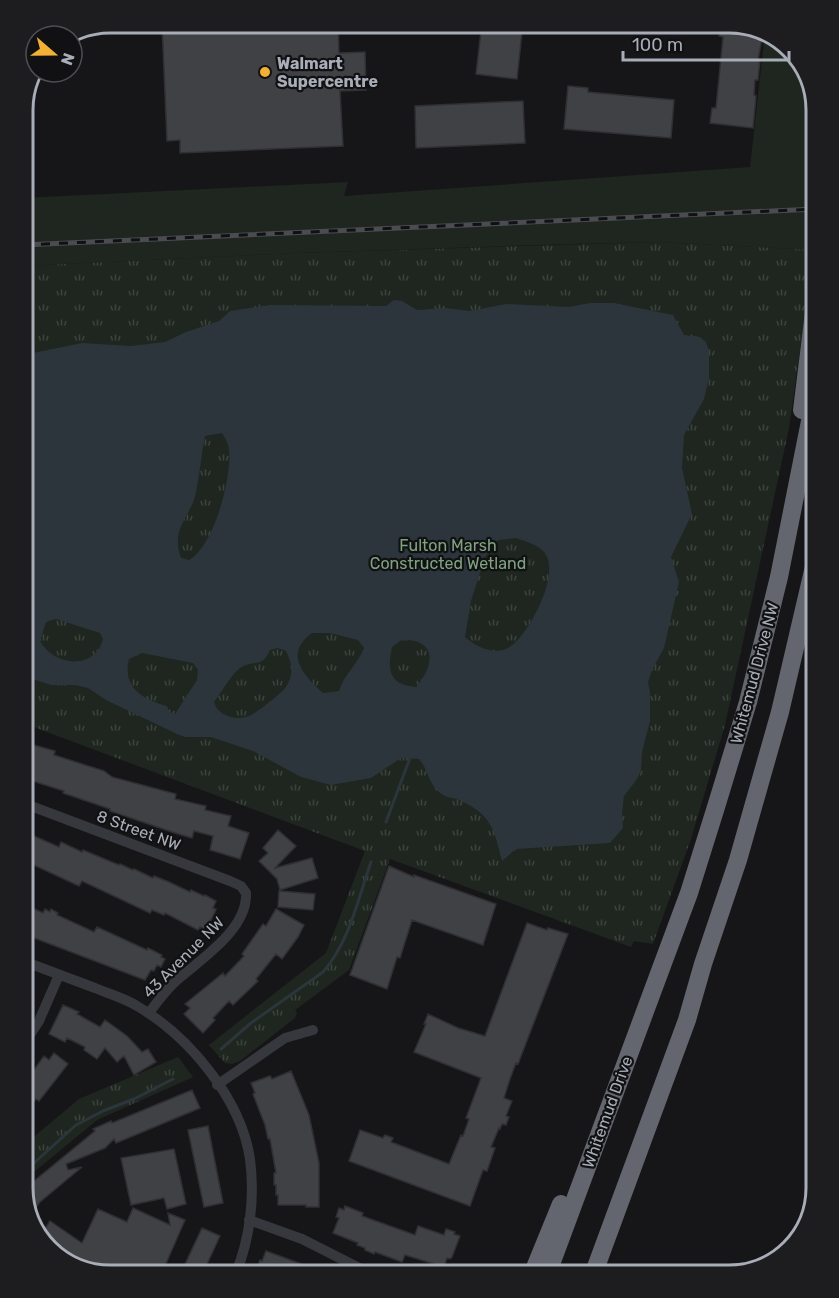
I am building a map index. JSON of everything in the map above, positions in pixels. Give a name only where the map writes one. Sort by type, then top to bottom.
[{"type":"highway","points":[[779,577],[806,372]]},
{"type":"highway","name":"Whitemud Drive NW","points":[[668,949],[705,846],[736,741],[779,577],[806,441]]},
{"type":"highway","name":"Whitemud Drive NW","points":[[650,1124],[687,1020],[738,860],[780,712],[806,605]]},
{"type":"highway","name":"Whitemud Drive","points":[[552,1265],[668,949]]},
{"type":"highway","points":[[535,1265],[652,990]]},
{"type":"highway","points":[[597,1265],[650,1124]]},
{"type":"highway","points":[[607,1265],[650,1124]]},
{"type":"street","name":"8 Street NW","points":[[33,807],[170,857],[243,888]]},
{"type":"street","name":"43 Avenue NW","points":[[149,1013],[175,982],[222,941],[237,923],[247,902],[243,888]]},
{"type":"street","points":[[33,965],[122,999],[149,1013],[183,1040],[207,1067],[234,1113],[244,1137],[249,1159],[251,1195],[249,1220],[239,1265]]},
{"type":"street","points":[[33,1029],[59,975]]},
{"type":"street","points":[[218,1085],[285,1038],[313,1030]]},
{"type":"street","points":[[249,1220],[302,1239],[353,1265]]},
{"type":"green space","points":[[764,42],[790,63],[803,90],[806,110],[806,250],[658,242],[297,253],[33,266],[33,198],[348,182],[344,196],[750,167]]},
{"type":"green space","name":"Fulton Marsh Constructed Wetland","points":[[658,242],[806,250],[806,307],[789,428],[725,725],[691,839],[653,944],[634,941],[631,947],[390,859],[349,970],[295,1010],[297,1013],[295,1018],[240,1061],[232,1064],[225,1063],[209,1045],[326,953],[365,851],[33,727],[33,266],[297,253]]},
{"type":"green space","points":[[178,1057],[193,1077],[97,1120],[33,1173],[33,1138],[79,1099]]},
{"type":"shaded area","name":"Fulton Marsh Constructed Wetland","points":[[394,300],[402,301],[417,310],[445,308],[470,311],[506,304],[569,307],[590,303],[614,303],[673,315],[684,335],[700,337],[706,342],[709,351],[709,378],[704,399],[684,435],[682,468],[692,514],[671,557],[679,582],[664,648],[648,682],[650,721],[642,752],[641,770],[624,796],[623,828],[610,843],[516,849],[502,861],[494,832],[485,817],[470,806],[439,792],[419,759],[401,758],[371,778],[331,785],[301,777],[253,751],[211,737],[185,737],[177,734],[106,700],[88,688],[75,685],[51,685],[33,679],[33,353],[82,343],[131,346],[165,342],[219,321],[230,311],[270,305],[386,306]],"holes":[[[222,433],[229,450],[229,462],[228,477],[219,510],[206,541],[198,552],[189,560],[181,558],[178,538],[196,492],[205,436]],[[516,538],[541,550],[548,562],[549,574],[541,602],[526,629],[511,646],[493,651],[480,647],[465,637],[471,601],[485,557],[498,540]],[[56,619],[100,633],[103,639],[99,649],[92,656],[83,660],[64,660],[54,656],[40,641],[46,622]],[[312,633],[330,633],[358,640],[364,648],[339,691],[323,693],[309,679],[298,657],[303,641]],[[403,639],[420,643],[427,649],[430,660],[423,678],[416,687],[407,686],[395,680],[390,669],[392,647]],[[278,648],[286,651],[291,668],[286,687],[249,716],[238,718],[219,711],[214,702],[233,675],[245,665],[264,660],[270,650]],[[142,653],[193,663],[198,670],[197,680],[175,714],[169,712],[167,706],[150,700],[136,691],[129,678],[129,659]]]},
{"type":"building","name":"Walmart Supercentre","points":[[162,33],[338,33],[339,53],[365,52],[366,90],[340,91],[343,146],[180,153],[180,140],[167,141]]},
{"type":"building","points":[[481,33],[522,33],[517,79],[476,74]]},
{"type":"building","points":[[719,33],[744,34],[762,40],[758,60],[760,60],[758,80],[755,80],[753,128],[710,123],[712,108],[716,108],[723,37],[719,36]]},
{"type":"building","points":[[568,86],[588,88],[588,92],[674,100],[671,138],[564,129]]},
{"type":"building","points":[[523,101],[525,143],[416,148],[415,106]]},
{"type":"building","points":[[33,745],[55,751],[54,755],[104,771],[112,777],[176,794],[175,799],[206,806],[205,810],[231,816],[228,826],[249,833],[240,859],[210,850],[213,836],[194,831],[192,838],[175,833],[110,811],[110,809],[63,793],[64,791],[33,781]]},
{"type":"building","points":[[278,830],[296,846],[275,868],[312,858],[318,878],[280,890],[277,879],[259,861],[268,853],[263,848]]},
{"type":"building","points":[[33,836],[59,847],[61,842],[153,878],[154,876],[190,892],[191,890],[205,895],[216,901],[213,908],[216,909],[206,930],[200,927],[198,930],[165,913],[164,915],[152,910],[150,913],[82,881],[79,886],[33,865]]},
{"type":"building","points":[[389,866],[414,877],[414,875],[496,904],[483,945],[412,920],[387,989],[350,975]]},
{"type":"building","points":[[279,891],[315,894],[313,910],[278,907]]},
{"type":"building","points":[[33,908],[43,913],[45,909],[50,912],[51,909],[58,913],[57,915],[94,932],[97,927],[162,955],[161,957],[165,959],[161,967],[157,965],[145,980],[33,938]]},
{"type":"building","points":[[276,909],[304,925],[298,937],[282,959],[276,954],[256,979],[258,981],[233,1005],[229,1001],[203,1033],[184,1014],[190,1008],[185,1004],[223,973],[225,976],[244,956],[242,954],[263,924],[266,926]]},
{"type":"building","points":[[527,923],[568,934],[518,1064],[516,1063],[510,1079],[504,1098],[512,1101],[506,1116],[509,1117],[506,1125],[502,1124],[499,1128],[491,1147],[495,1148],[487,1171],[483,1170],[470,1206],[349,1161],[360,1130],[383,1138],[385,1135],[393,1138],[391,1142],[449,1164],[461,1135],[463,1136],[469,1119],[466,1118],[481,1078],[414,1052],[428,1014],[458,1028],[485,1036]]},
{"type":"building","points":[[63,1005],[79,1012],[77,1014],[100,1027],[105,1020],[127,1036],[142,1052],[148,1049],[156,1062],[134,1075],[124,1056],[117,1062],[105,1048],[97,1059],[84,1050],[85,1047],[67,1038],[65,1042],[49,1034]]},
{"type":"building","points":[[54,1053],[68,1064],[39,1101],[36,1099],[33,1103],[33,1071],[44,1056],[49,1060]]},
{"type":"building","points":[[291,1071],[309,1115],[319,1163],[319,1207],[278,1205],[276,1185],[274,1185],[274,1173],[276,1173],[270,1139],[268,1139],[253,1094],[255,1093],[251,1083],[270,1076],[272,1079]]},
{"type":"building","points":[[192,1090],[200,1108],[116,1143],[114,1139],[105,1148],[66,1164],[68,1170],[82,1167],[36,1208],[33,1180],[95,1131],[93,1129],[111,1121],[112,1123]]},
{"type":"building","points":[[208,1126],[223,1203],[204,1207],[188,1130]]},
{"type":"building","points":[[174,1149],[186,1204],[167,1209],[164,1198],[131,1205],[121,1158]]},
{"type":"building","points":[[345,1206],[363,1213],[362,1216],[415,1235],[418,1226],[444,1235],[446,1229],[460,1236],[452,1257],[447,1258],[445,1265],[405,1255],[402,1262],[375,1252],[374,1254],[357,1245],[358,1243],[333,1233],[339,1218],[336,1217],[339,1208],[344,1210]]},
{"type":"building","points":[[133,1208],[170,1225],[168,1213],[185,1220],[165,1265],[105,1265],[85,1261],[63,1249],[45,1229],[50,1221],[82,1243],[98,1209],[127,1222]]},
{"type":"building","points":[[202,1228],[220,1236],[207,1265],[185,1265]]},
{"type":"building","points":[[266,1251],[304,1265],[258,1265],[260,1260],[262,1261]]},
{"type":"waterway","points":[[386,822],[410,758]]},
{"type":"waterway","points":[[221,1049],[251,1023],[323,972],[340,948],[371,862]]},
{"type":"waterway","points":[[33,1164],[76,1125],[173,1079]]},
{"type":"railway","points":[[33,245],[806,209]]},
{"type":"place","name":"Walmart Supercentre","points":[[265,72]]}]
